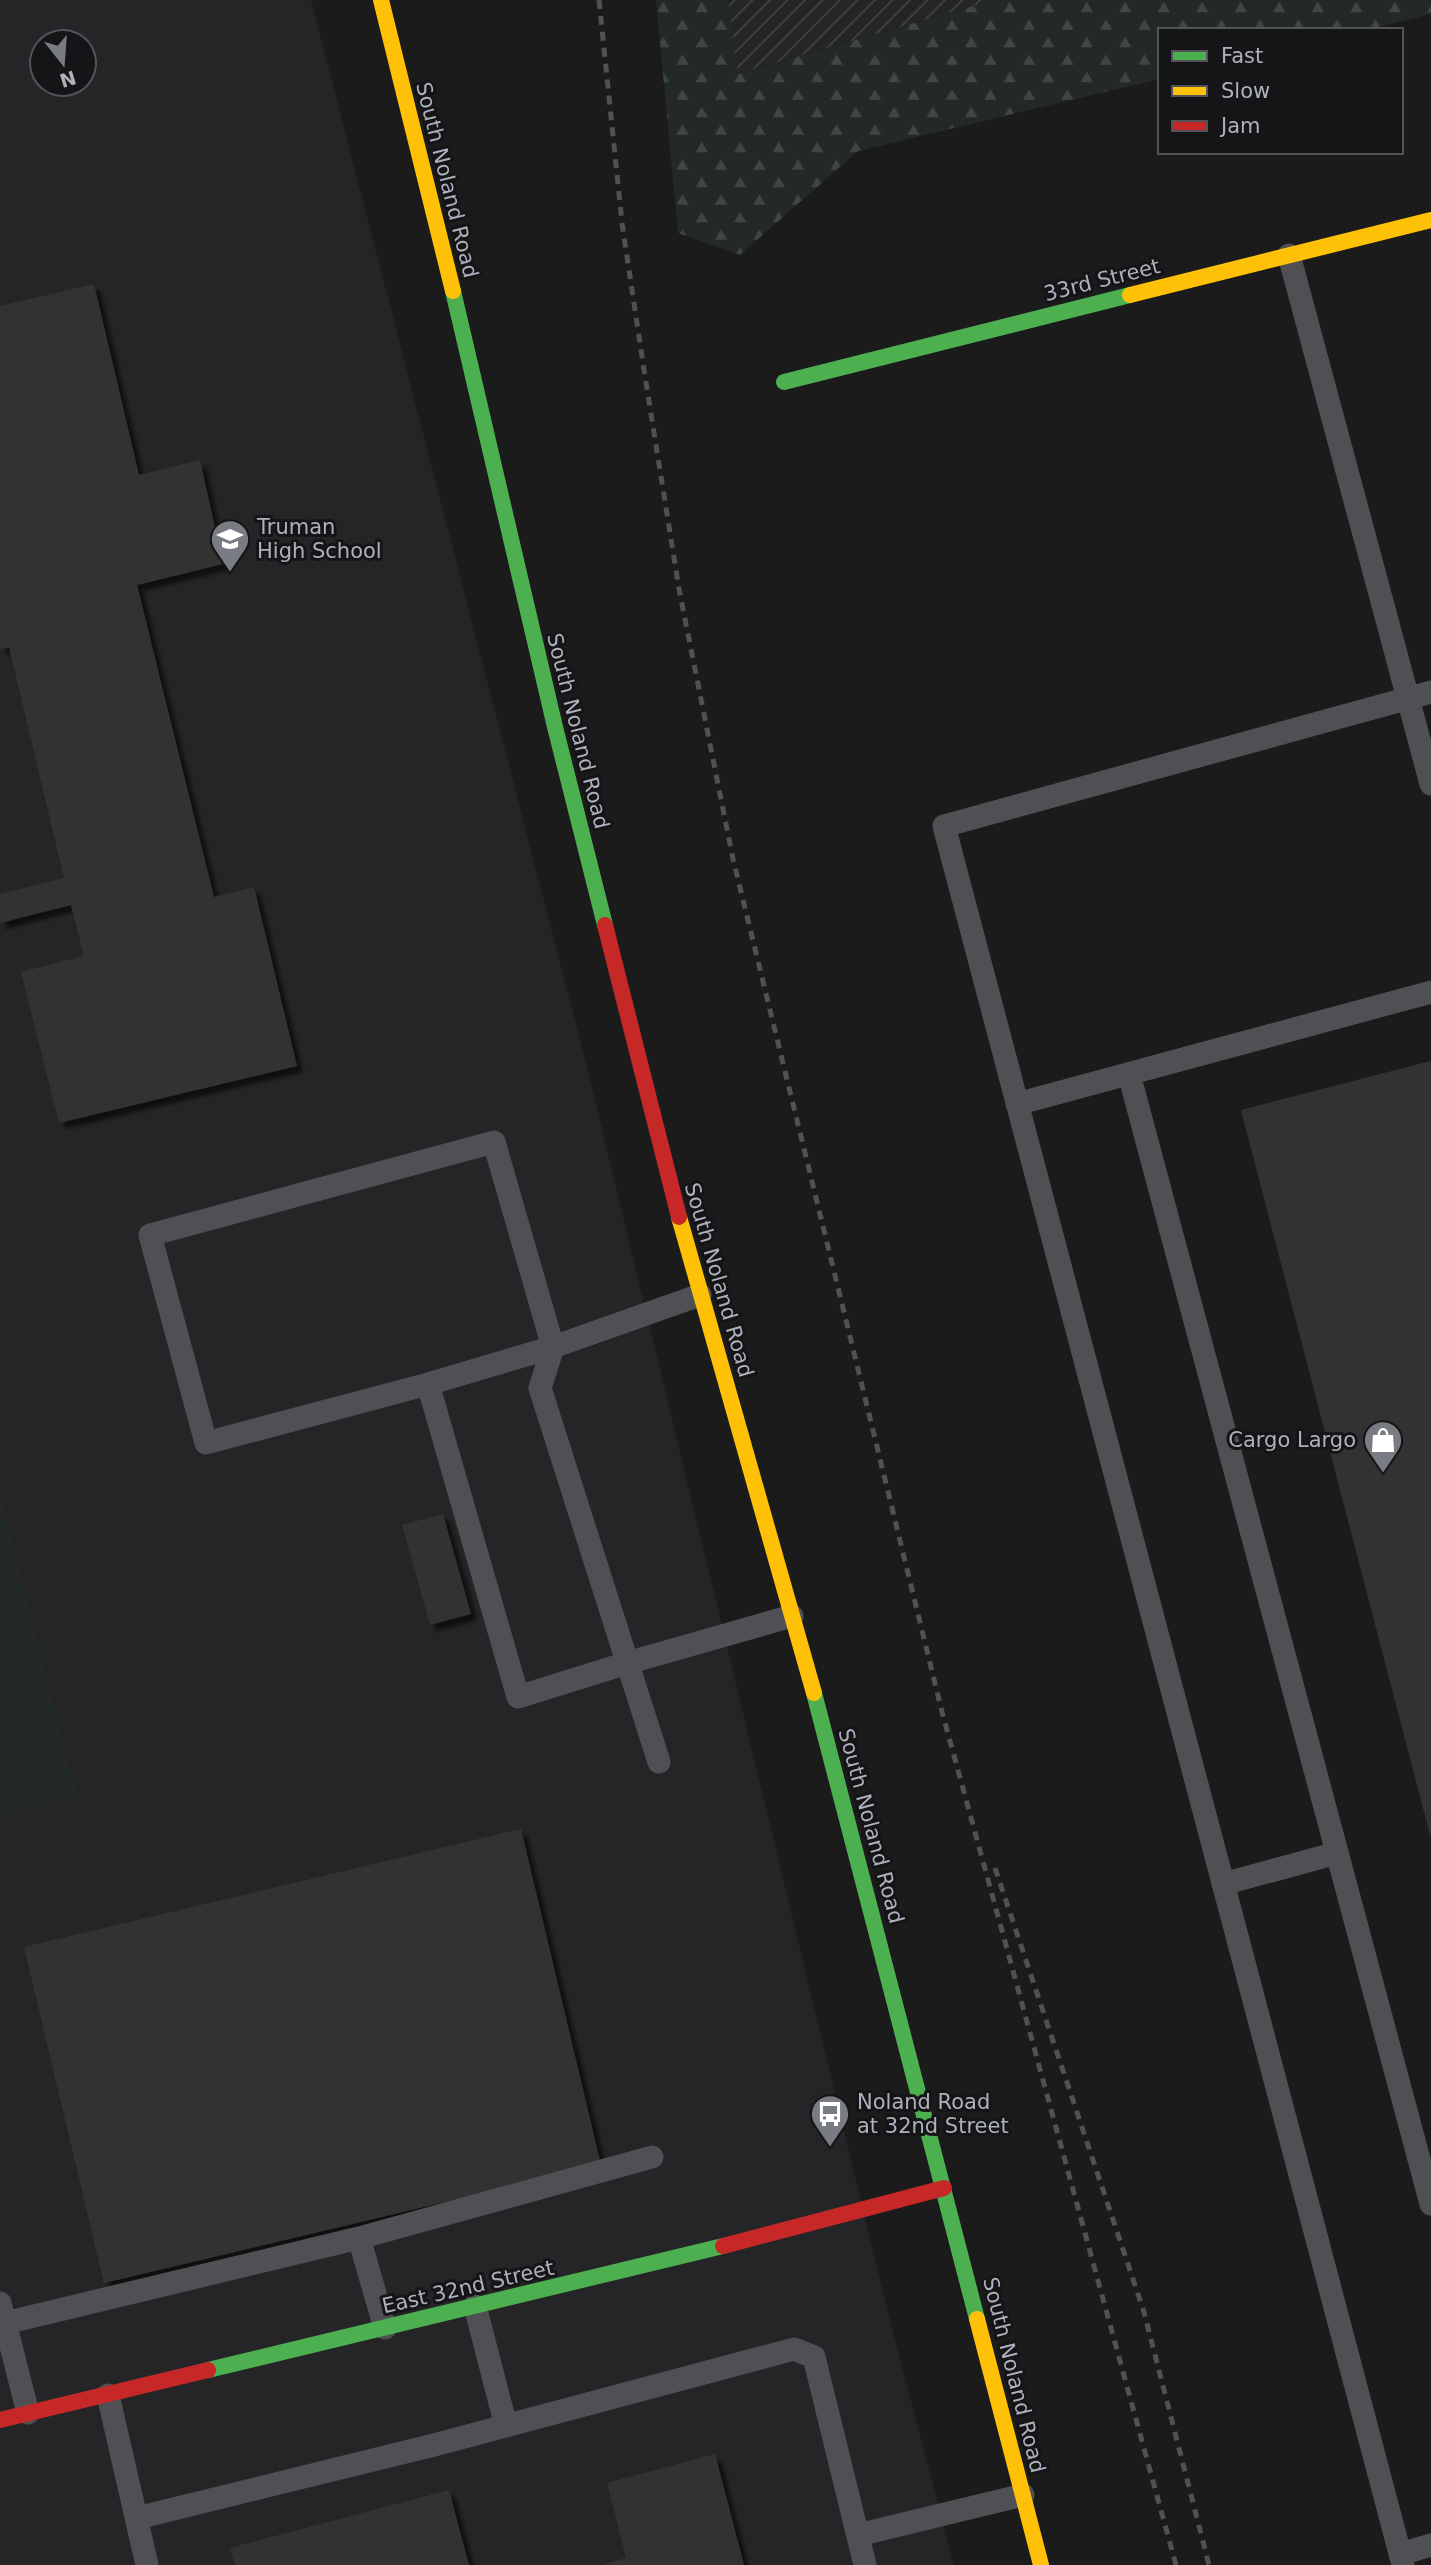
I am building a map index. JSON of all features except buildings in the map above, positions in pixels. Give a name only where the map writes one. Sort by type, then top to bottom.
[{"type":"main road","name":"South Noland Road","points":[[381,0],[417,140],[555,727],[680,1223],[821,1719],[1041,2565]]},
{"type":"main road","name":"33rd Street","points":[[784,382],[1431,220]]},
{"type":"main road","name":"East 32nd Street","points":[[0,2420],[678,2259],[944,2188]]},
{"type":"lane","points":[[1289,255],[1431,784]]},
{"type":"lane","points":[[1431,692],[944,826],[1401,2559],[1431,2545]]},
{"type":"lane","points":[[1017,1104],[1431,992]]},
{"type":"lane","points":[[1129,1074],[1431,2204]]},
{"type":"lane","points":[[659,1762],[540,1388],[553,1347],[494,1142],[150,1235],[206,1443],[428,1384],[553,1347],[700,1295]]},
{"type":"lane","points":[[428,1384],[518,1697],[792,1616]]},
{"type":"lane","points":[[1223,1884],[1337,1853]]},
{"type":"lane","points":[[28,2413],[3,2313],[359,2238],[652,2157]]},
{"type":"lane","points":[[359,2238],[385,2328]]},
{"type":"lane","points":[[475,2306],[506,2426]]},
{"type":"lane","points":[[137,2518],[506,2426],[794,2349],[814,2357],[865,2565]]},
{"type":"lane","points":[[108,2395],[147,2565]]},
{"type":"lane","points":[[858,2535],[1023,2495]]},
{"type":"shaded area","points":[[0,0],[311,0],[586,1063],[888,2313],[954,2565],[0,2565]]},
{"type":"shaded area","points":[[728,0],[994,0],[737,74]]},
{"type":"green space","points":[[656,0],[728,0],[738,74],[994,0],[1431,0],[1431,14],[1374,28],[1158,28],[1158,79],[858,151],[740,255],[678,233]]},
{"type":"green space","points":[[0,1495],[77,1795],[0,1814]]},
{"type":"railway","points":[[599,0],[622,223],[644,370],[679,589],[733,859],[942,1712],[1176,2565]]},
{"type":"railway","points":[[995,1868],[1144,2312],[1209,2565]]},
{"type":"traffic: fast","points":[[453,291],[555,727],[605,925]]},
{"type":"traffic: fast","points":[[784,382],[1130,295]]},
{"type":"traffic: fast","points":[[814,1693],[977,2319]]},
{"type":"traffic: fast","points":[[208,2370],[723,2246]]},
{"type":"traffic: slow","points":[[381,0],[453,291]]},
{"type":"traffic: slow","points":[[1130,295],[1431,220]]},
{"type":"traffic: slow","points":[[679,1217],[814,1693]]},
{"type":"traffic: slow","points":[[977,2319],[1041,2565]]},
{"type":"traffic: jam","points":[[605,925],[679,1217]]},
{"type":"traffic: jam","points":[[723,2246],[944,2188]]},
{"type":"traffic: jam","points":[[0,2420],[208,2370]]},
{"type":"place","name":"Truman High School","points":[[230,573]]},
{"type":"place","name":"Cargo Largo","points":[[1383,1474]]},
{"type":"place","name":"Noland Road at 32nd Street","points":[[830,2148]]}]
